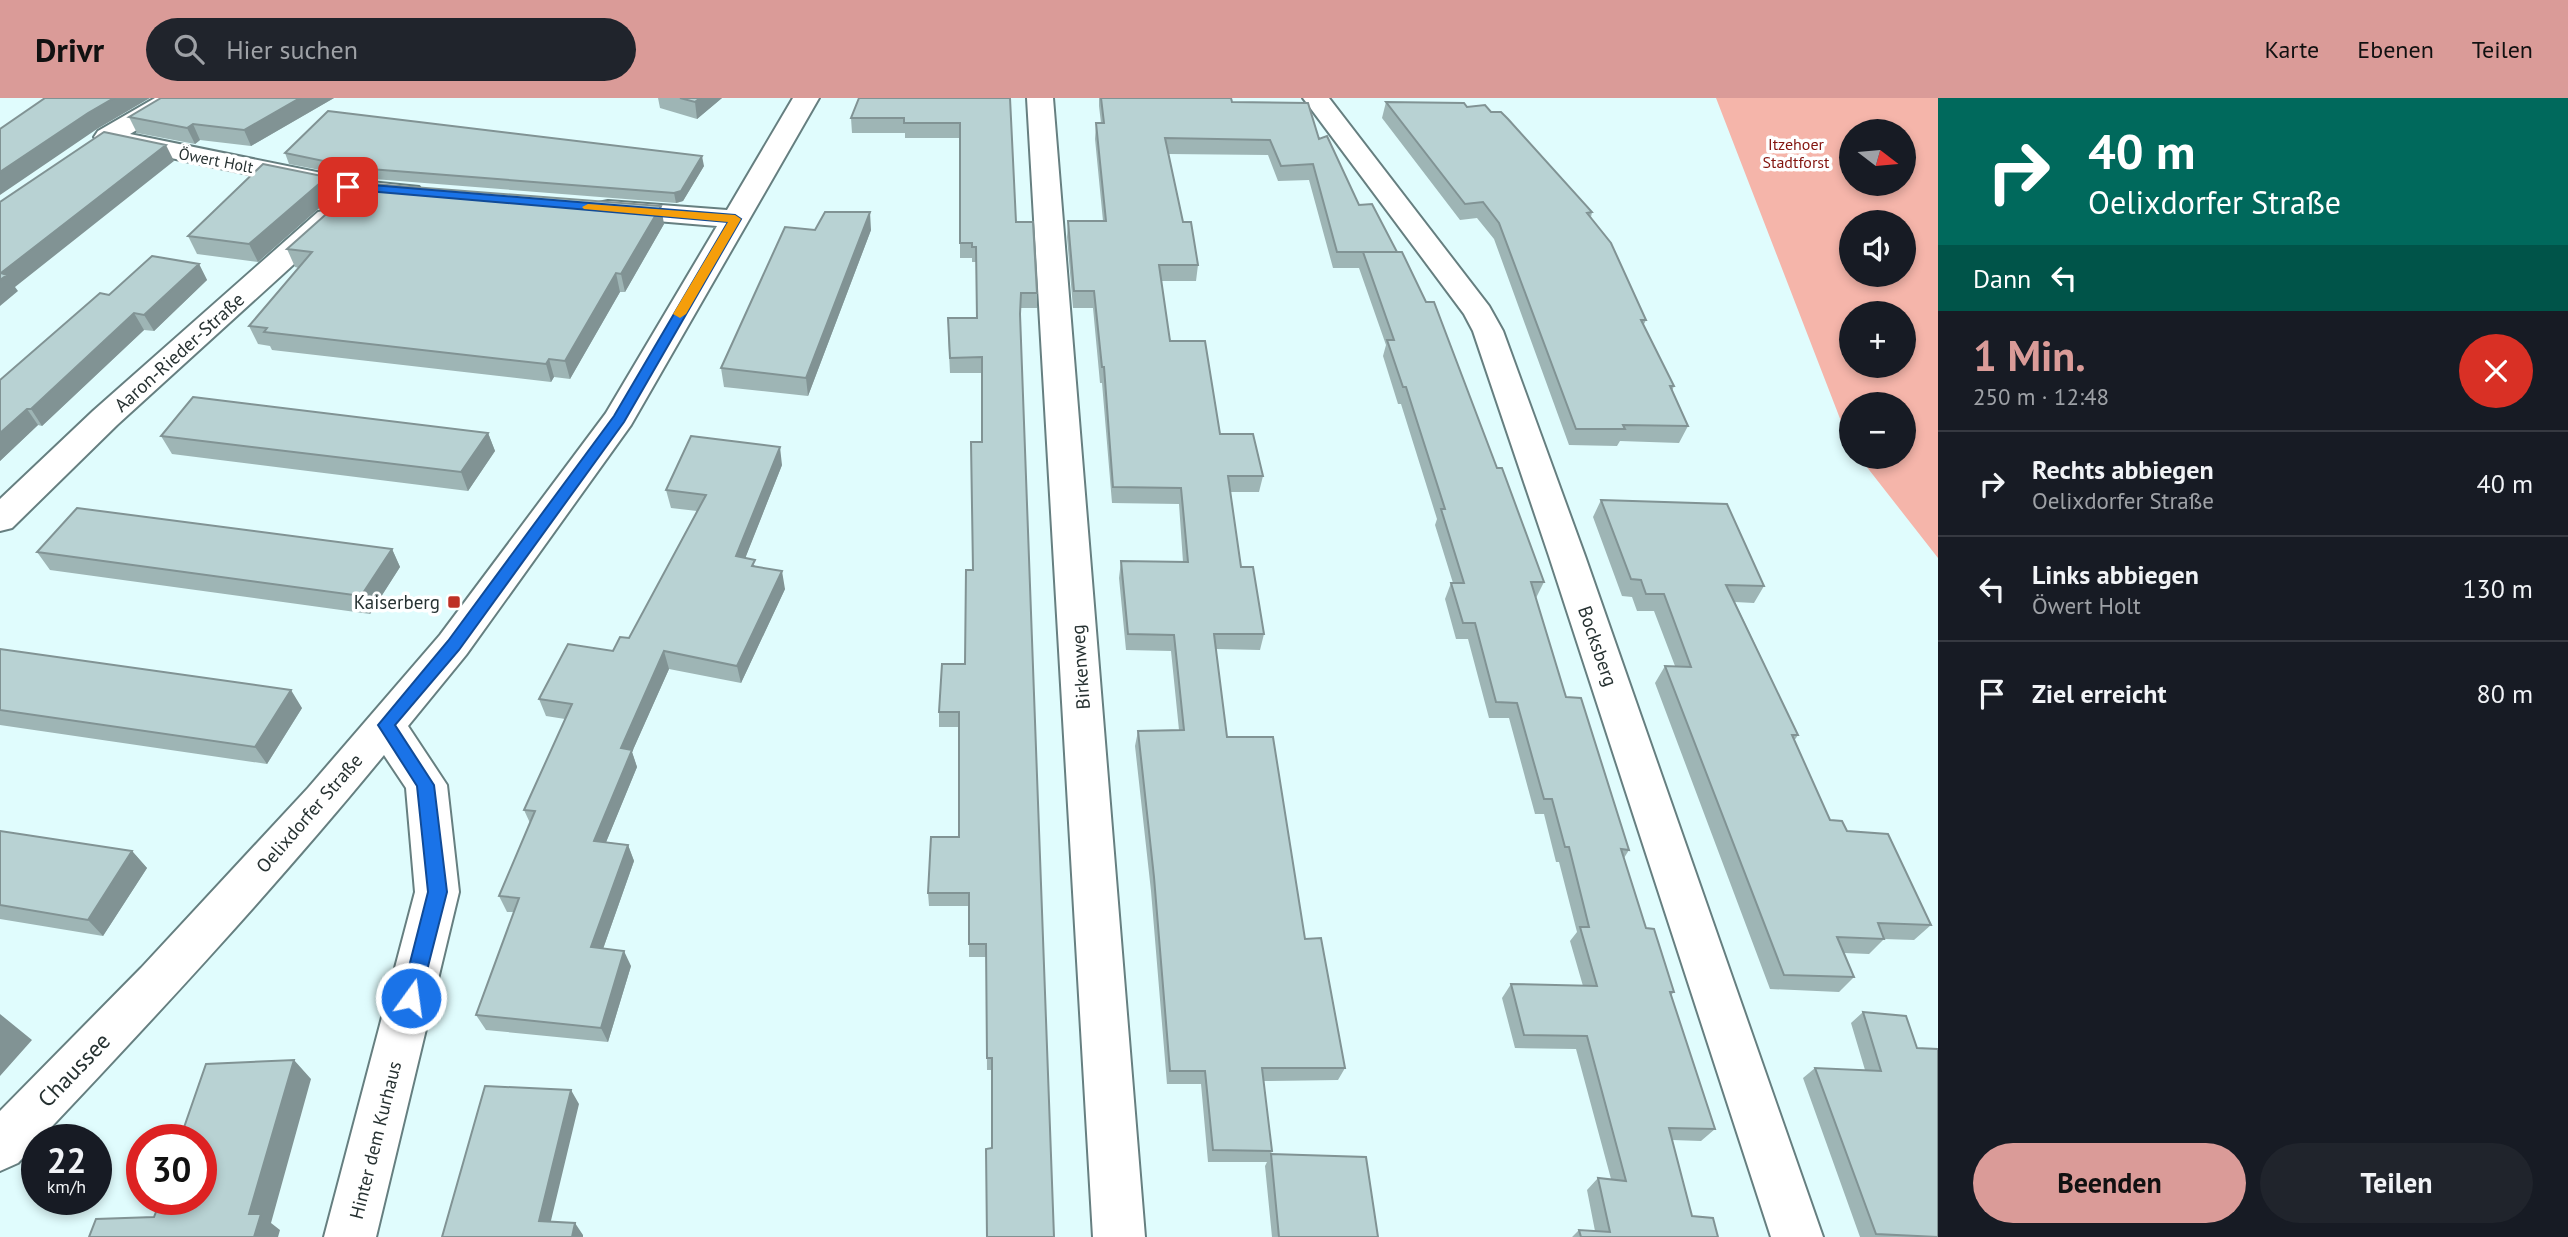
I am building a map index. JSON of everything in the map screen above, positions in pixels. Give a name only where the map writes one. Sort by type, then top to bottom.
[{"type":"street","name":"Öwert Holt","points":[[173,98],[97,144],[361,189],[430,195]]},
{"type":"street","name":"Oelixdorfer Straße","points":[[146,994],[323,800],[453,646],[620,418],[806,98]]},
{"type":"street","name":"Birkenweg","points":[[1040,98],[1119,1237]]},
{"type":"street","name":"Bocksberg","points":[[1316,98],[1478,312],[1488,331],[1572,569],[1797,1237]]},
{"type":"street","name":"Aaron-Rieder-Straße","points":[[0,519],[105,418],[361,189]]},
{"type":"street","points":[[583,207],[735,219]]},
{"type":"street","name":"Hinter dem Kurhaus","points":[[350,1237],[438,892],[426,785],[386,725]]},
{"type":"street","name":"Chaussee","points":[[0,1146],[146,994]]},
{"type":"green space","name":"Itzehoer Stadtforst","points":[[1716,98],[1938,98],[1938,558],[1868,469],[1916,469],[1916,392],[1839,392],[1839,416]]},
{"type":"building","points":[[45,98],[114,98],[0,172],[0,129]]},
{"type":"building","points":[[161,98],[300,98],[244,130],[193,124],[187,128],[129,117]]},
{"type":"building","points":[[680,98],[700,98],[695,102]]},
{"type":"building","points":[[859,98],[1010,98],[1016,222],[1033,222],[1037,293],[1021,293],[1020,314],[1054,1237],[987,1237],[986,1149],[992,1148],[992,1058],[987,1058],[986,944],[969,944],[969,893],[928,893],[931,837],[959,837],[959,712],[939,712],[942,664],[965,664],[966,570],[973,570],[971,442],[982,442],[982,357],[950,358],[948,318],[977,318],[976,247],[972,247],[972,243],[960,243],[960,123],[904,123],[904,118],[851,118]]},
{"type":"building","points":[[1101,98],[1231,98],[1232,102],[1308,103],[1319,139],[1327,136],[1359,205],[1372,204],[1397,252],[1402,252],[1426,302],[1434,302],[1497,468],[1502,468],[1544,582],[1531,582],[1566,697],[1581,698],[1629,850],[1621,849],[1646,928],[1654,929],[1674,992],[1670,992],[1715,1129],[1669,1128],[1692,1216],[1713,1218],[1718,1237],[1581,1237],[1579,1230],[1610,1232],[1598,1178],[1626,1181],[1587,1036],[1524,1035],[1511,984],[1597,986],[1580,927],[1589,927],[1569,847],[1565,847],[1552,799],[1544,799],[1517,703],[1496,702],[1475,623],[1463,623],[1451,583],[1464,583],[1441,509],[1445,509],[1406,387],[1403,387],[1387,340],[1394,340],[1363,252],[1337,252],[1313,164],[1281,166],[1270,140],[1165,138],[1183,222],[1191,222],[1198,265],[1159,265],[1170,341],[1205,341],[1220,434],[1253,434],[1263,476],[1228,476],[1241,567],[1253,567],[1264,634],[1214,634],[1227,737],[1273,737],[1305,939],[1321,938],[1345,1068],[1262,1068],[1272,1151],[1213,1150],[1205,1071],[1170,1071],[1154,877],[1138,731],[1184,730],[1174,635],[1128,634],[1121,561],[1188,562],[1181,488],[1113,487],[1104,367],[1094,291],[1074,291],[1068,221],[1106,221],[1096,123],[1104,123]]},
{"type":"building","points":[[1386,102],[1464,103],[1467,107],[1485,105],[1491,112],[1501,112],[1508,119],[1592,212],[1587,213],[1611,243],[1646,320],[1641,320],[1674,386],[1670,386],[1688,426],[1623,425],[1625,429],[1576,429],[1499,223],[1483,202],[1465,204]]},
{"type":"building","points":[[328,111],[702,156],[681,191],[674,193],[357,168],[285,153]]},
{"type":"building","points":[[104,132],[166,145],[1,273],[7,275],[0,280],[0,202]]},
{"type":"building","points":[[263,164],[327,177],[249,244],[188,236]]},
{"type":"building","points":[[361,183],[661,206],[621,274],[616,273],[565,361],[549,359],[546,364],[264,332],[267,328],[249,326],[312,252],[287,249]]},
{"type":"building","points":[[825,212],[870,212],[806,378],[721,368],[785,227],[815,230]]},
{"type":"building","points":[[152,256],[199,264],[144,315],[134,313],[31,409],[27,409],[0,433],[0,380],[100,293],[109,295]]},
{"type":"building","points":[[193,397],[488,433],[461,472],[161,436]]},
{"type":"building","points":[[691,436],[780,447],[736,556],[755,560],[752,566],[782,571],[737,666],[664,651],[621,748],[632,750],[594,841],[628,845],[591,947],[624,951],[601,1028],[476,1015],[519,898],[499,896],[535,811],[524,810],[572,704],[539,699],[568,644],[613,651],[620,637],[629,638],[706,495],[666,490]]},
{"type":"building","points":[[1601,500],[1727,504],[1764,586],[1726,585],[1798,735],[1792,735],[1830,820],[1842,821],[1847,831],[1888,834],[1931,925],[1878,923],[1884,939],[1837,937],[1854,977],[1784,975],[1665,666],[1691,667],[1664,594],[1646,594],[1641,580],[1631,579]]},
{"type":"building","points":[[77,508],[392,549],[361,596],[37,552]]},
{"type":"building","points":[[0,649],[291,690],[255,747],[0,710]]},
{"type":"building","points":[[0,831],[132,851],[88,920],[0,905]]},
{"type":"building","points":[[1863,1012],[1906,1016],[1917,1048],[1938,1049],[1938,1237],[1876,1234],[1815,1068],[1881,1071]]},
{"type":"building","points":[[294,1060],[249,1214],[261,1214],[254,1237],[89,1237],[96,1219],[217,1215],[217,1124],[185,1124],[206,1064]]},
{"type":"building","points":[[485,1086],[571,1090],[539,1221],[575,1223],[572,1237],[442,1237]]},
{"type":"building","points":[[1271,1154],[1366,1157],[1378,1237],[1279,1237]]},
{"type":"slow traffic","points":[[588,207],[735,219],[680,314]]},
{"type":"place","name":"Kaiserberg","points":[[454,602]]},
{"type":"route","points":[[348,187],[735,219],[620,418],[453,646],[386,725],[426,785],[438,892],[411,998]]}]
